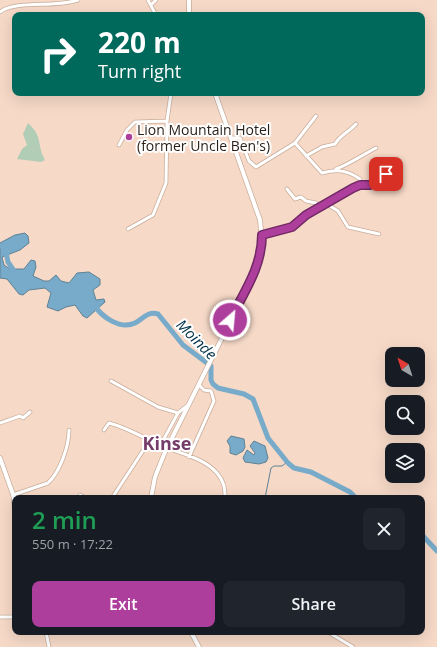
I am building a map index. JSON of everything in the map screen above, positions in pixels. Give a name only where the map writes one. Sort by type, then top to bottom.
[{"type":"main road","points":[[188,0],[189,12]]},
{"type":"main road","points":[[152,495],[155,477],[165,452],[255,272],[258,262],[262,235],[257,209],[216,96]]},
{"type":"main road","points":[[0,458],[13,495]]},
{"type":"main road","points":[[193,635],[199,647]]},
{"type":"street","points":[[0,12],[5,8],[15,5],[55,4],[78,0]]},
{"type":"street","points":[[148,0],[154,12]]},
{"type":"street","points":[[151,4],[156,0]]},
{"type":"street","points":[[128,229],[149,219],[160,200],[166,183],[167,121],[171,96]]},
{"type":"street","points":[[231,138],[240,138],[249,161],[256,166],[294,143],[302,136],[316,116]]},
{"type":"street","points":[[119,145],[127,130],[135,122],[167,121]]},
{"type":"street","points":[[306,156],[322,147],[335,144],[339,136],[348,133],[356,124]]},
{"type":"street","points":[[294,143],[322,172],[350,164],[361,155],[376,148]]},
{"type":"street","points":[[336,169],[360,178],[360,185]]},
{"type":"street","points":[[262,235],[292,227],[306,215],[360,185],[370,185],[386,174],[393,173]]},
{"type":"street","points":[[287,189],[295,199],[301,197],[306,201],[316,203],[319,208]]},
{"type":"street","points":[[327,204],[338,211],[348,227],[379,234]]},
{"type":"street","points":[[111,381],[158,407],[178,413]]},
{"type":"street","points":[[189,457],[214,401],[211,391],[204,390],[199,385]]},
{"type":"street","points":[[160,446],[178,413],[188,405]]},
{"type":"street","points":[[0,423],[20,416],[23,418],[30,412]]},
{"type":"street","points":[[104,430],[109,423],[126,428],[160,446],[210,467],[216,472],[225,486],[225,495]]},
{"type":"street","points":[[13,495],[48,482],[52,478],[63,457],[69,430]]},
{"type":"street","points":[[114,495],[150,440]]},
{"type":"street","points":[[0,617],[12,617]]},
{"type":"street","points":[[47,635],[49,647]]},
{"type":"street","points":[[333,635],[353,647]]},
{"type":"green space","points":[[28,123],[38,137],[45,160],[41,162],[17,159],[22,149],[27,145],[23,134]]},
{"type":"water","points":[[25,233],[28,236],[29,243],[20,250],[2,257],[4,265],[10,269],[24,269],[31,260],[35,261],[36,267],[33,276],[44,281],[49,281],[56,275],[61,281],[69,283],[77,273],[89,272],[100,279],[100,285],[93,290],[96,300],[104,299],[105,302],[87,318],[83,316],[75,305],[58,311],[47,307],[51,293],[45,288],[29,290],[23,295],[19,294],[7,279],[0,278],[0,243],[15,235]]},
{"type":"water","points":[[231,436],[244,439],[245,447],[243,451],[236,455],[230,453],[230,446],[227,441]]},
{"type":"water","points":[[254,441],[265,446],[268,458],[266,462],[259,464],[245,462],[243,458],[247,450],[254,455],[255,453],[250,446]]},
{"type":"waterway","name":"Moinde","points":[[0,246],[5,247],[8,262],[16,274]]},
{"type":"waterway","name":"Moinde","points":[[94,305],[97,310],[107,318],[123,325],[135,323],[148,314],[158,314],[183,345],[211,366],[211,380],[213,384],[218,388],[244,394],[253,399],[268,438],[288,463],[294,468],[311,472],[353,495]]},
{"type":"waterway","points":[[266,495],[271,468],[274,466],[282,466],[287,462]]},
{"type":"waterway","name":"Moinde","points":[[425,538],[437,551]]},
{"type":"place","name":"Lion Mountain Hotel (former Uncle Ben's)","points":[[129,137]]},
{"type":"district","name":"Kinse","points":[[167,443]]},
{"type":"route","points":[[230,320],[255,272],[262,235],[292,227],[306,215],[353,188],[360,185],[370,185],[386,174]]}]
